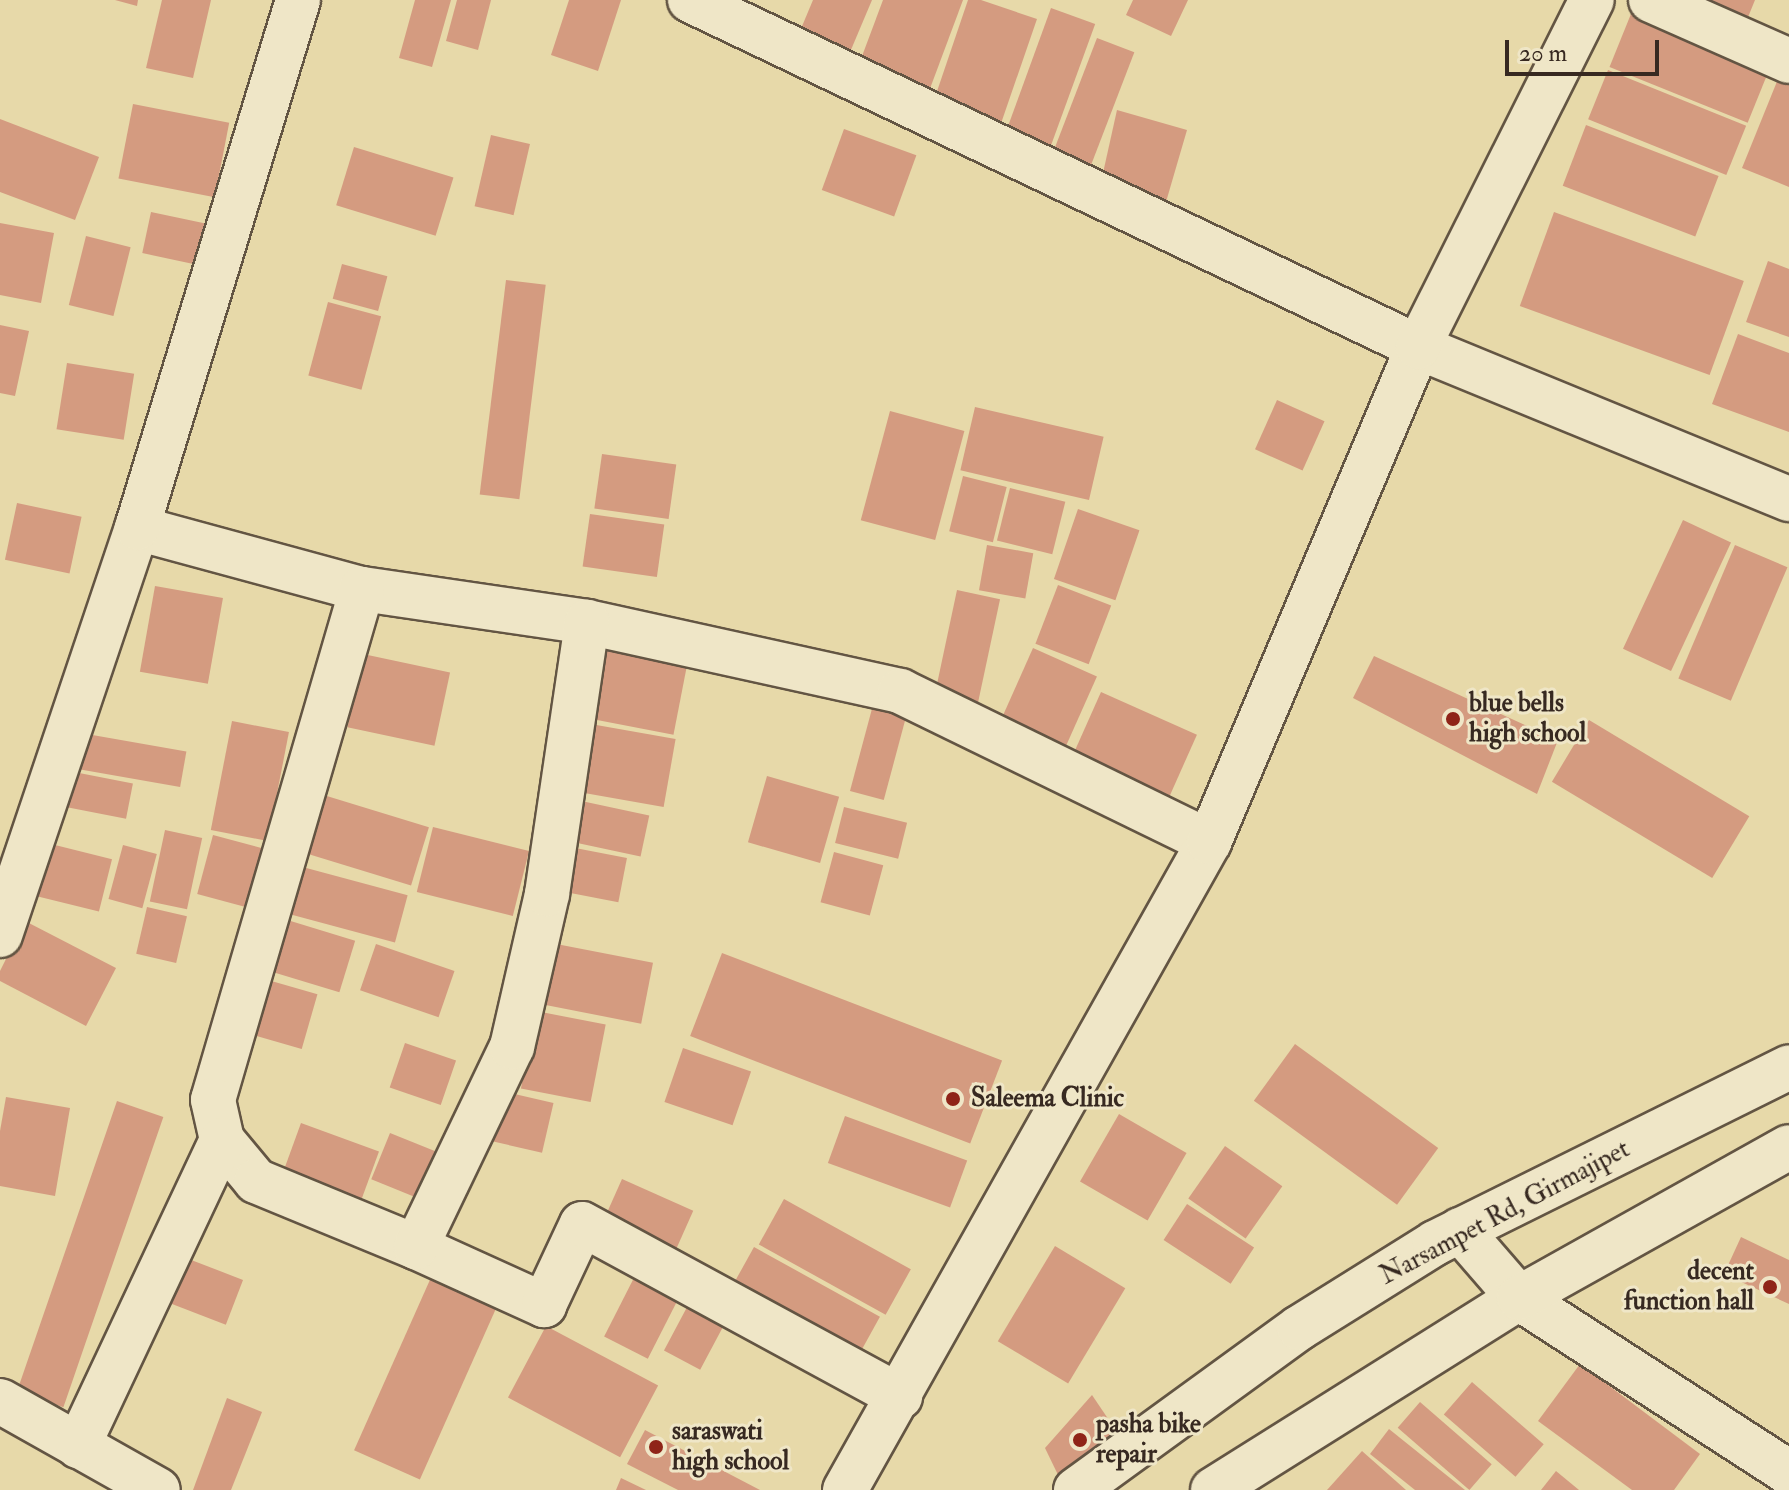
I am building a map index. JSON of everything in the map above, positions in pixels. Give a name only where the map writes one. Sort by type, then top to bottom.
[{"type":"street","points":[[0,935],[137,528],[298,0]]},
{"type":"street","points":[[690,0],[1418,347],[1789,499]]},
{"type":"street","points":[[845,1490],[900,1397],[1209,842],[1418,347],[1592,0]]},
{"type":"street","points":[[1651,0],[1789,61]]},
{"type":"street","points":[[137,528],[362,589],[587,622],[900,691],[1209,842]]},
{"type":"street","points":[[362,589],[213,1100],[222,1140],[256,1181],[416,1247],[544,1305],[582,1224],[900,1397]]},
{"type":"street","points":[[416,1247],[512,1047],[547,894],[587,622]]},
{"type":"street","name":"Narsampet Rd, Girmajipet","points":[[1076,1490],[1299,1328],[1460,1230],[1789,1067]]},
{"type":"street","points":[[78,1446],[222,1140]]},
{"type":"street","points":[[1213,1490],[1519,1298],[1789,1147]]},
{"type":"street","points":[[1460,1230],[1519,1298],[1777,1476]]},
{"type":"street","points":[[0,1401],[158,1490]]},
{"type":"building","points":[[115,0],[138,0],[137,6]]},
{"type":"building","points":[[162,0],[211,0],[193,78],[146,68]]},
{"type":"building","points":[[415,0],[451,0],[432,67],[399,58]]},
{"type":"building","points":[[457,0],[491,0],[478,50],[446,41]]},
{"type":"building","points":[[569,0],[621,0],[598,71],[551,55]]},
{"type":"building","points":[[813,0],[872,0],[845,64],[795,43]]},
{"type":"building","points":[[883,0],[963,0],[925,102],[855,75]]},
{"type":"building","points":[[968,0],[981,0],[1037,19],[997,135],[930,112]]},
{"type":"building","points":[[1133,0],[1188,0],[1171,36],[1126,15]]},
{"type":"building","points":[[1681,0],[1755,0],[1744,27]]},
{"type":"building","points":[[1635,4],[1773,60],[1748,123],[1610,67]]},
{"type":"building","points":[[1051,8],[1095,24],[1045,161],[1001,145]]},
{"type":"building","points":[[1097,38],[1134,52],[1085,182],[1047,168]]},
{"type":"building","points":[[1608,70],[1746,126],[1726,175],[1588,119]]},
{"type":"building","points":[[1778,79],[1789,84],[1789,187],[1742,168]]},
{"type":"building","points":[[133,104],[229,123],[215,197],[118,179]]},
{"type":"building","points":[[1117,110],[1187,130],[1161,219],[1099,191]]},
{"type":"building","points":[[0,119],[99,157],[75,220],[0,192]]},
{"type":"building","points":[[1586,125],[1719,176],[1695,237],[1563,186]]},
{"type":"building","points":[[844,129],[916,155],[894,216],[822,190]]},
{"type":"building","points":[[491,135],[530,144],[514,215],[475,206]]},
{"type":"building","points":[[354,147],[453,177],[436,236],[336,205]]},
{"type":"building","points":[[151,212],[213,225],[204,266],[142,253]]},
{"type":"building","points":[[1554,212],[1744,281],[1710,375],[1520,306]]},
{"type":"building","points":[[0,223],[54,233],[41,303],[0,295]]},
{"type":"building","points":[[86,236],[131,247],[113,316],[69,305]]},
{"type":"building","points":[[1768,261],[1789,269],[1789,337],[1746,322]]},
{"type":"building","points":[[342,264],[387,276],[378,311],[333,299]]},
{"type":"building","points":[[506,280],[546,285],[519,499],[480,494]]},
{"type":"building","points":[[328,302],[381,316],[361,390],[308,375]]},
{"type":"building","points":[[0,325],[29,331],[15,396],[0,393]]},
{"type":"building","points":[[1738,334],[1789,353],[1789,432],[1712,404]]},
{"type":"building","points":[[67,363],[134,374],[124,440],[57,429]]},
{"type":"building","points":[[1277,400],[1325,421],[1303,470],[1255,449]]},
{"type":"building","points":[[975,407],[1104,437],[1089,500],[960,470]]},
{"type":"building","points":[[890,411],[964,431],[935,540],[861,520]]},
{"type":"building","points":[[602,454],[676,464],[669,519],[594,508]]},
{"type":"building","points":[[963,476],[1007,487],[993,542],[949,531]]},
{"type":"building","points":[[1010,488],[1065,502],[1052,554],[997,540]]},
{"type":"building","points":[[17,503],[82,517],[69,573],[5,560]]},
{"type":"building","points":[[1078,509],[1139,530],[1115,600],[1054,579]]},
{"type":"building","points":[[590,514],[664,524],[657,577],[583,566]]},
{"type":"building","points":[[1683,520],[1731,542],[1671,671],[1623,649]]},
{"type":"building","points":[[987,545],[1033,553],[1025,598],[979,590]]},
{"type":"building","points":[[1735,545],[1787,567],[1731,701],[1678,678]]},
{"type":"building","points":[[1058,585],[1111,605],[1089,664],[1035,644]]},
{"type":"building","points":[[155,586],[223,598],[208,684],[140,672]]},
{"type":"building","points":[[957,590],[1000,599],[978,703],[935,694]]},
{"type":"building","points":[[600,636],[689,653],[673,735],[584,717]]},
{"type":"building","points":[[1033,648],[1097,676],[1061,758],[997,729]]},
{"type":"building","points":[[363,654],[450,673],[434,746],[347,727]]},
{"type":"building","name":"blue bells high school","points":[[1374,656],[1558,740],[1537,794],[1353,698]]},
{"type":"building","points":[[1101,692],[1197,735],[1165,806],[1069,763]]},
{"type":"building","points":[[873,705],[907,714],[884,800],[850,791]]},
{"type":"building","points":[[1589,720],[1749,816],[1712,878],[1552,782]]},
{"type":"building","points":[[232,721],[289,732],[268,841],[211,830]]},
{"type":"building","points":[[585,723],[676,739],[664,807],[573,791]]},
{"type":"building","points":[[81,733],[186,752],[180,787],[75,768]]},
{"type":"building","points":[[74,772],[133,783],[126,819],[67,807]]},
{"type":"building","points":[[767,776],[839,797],[820,863],[748,842]]},
{"type":"building","points":[[317,793],[429,827],[411,886],[299,851]]},
{"type":"building","points":[[572,799],[649,815],[641,857],[563,840]]},
{"type":"building","points":[[844,807],[907,823],[898,859],[835,843]]},
{"type":"building","points":[[433,827],[529,851],[513,916],[417,892]]},
{"type":"building","points":[[165,830],[202,838],[187,909],[150,901]]},
{"type":"building","points":[[213,835],[263,848],[247,907],[197,894]]},
{"type":"building","points":[[47,843],[112,859],[99,912],[34,895]]},
{"type":"building","points":[[123,845],[157,854],[142,908],[109,899]]},
{"type":"building","points":[[570,847],[627,858],[618,902],[561,891]]},
{"type":"building","points":[[834,852],[883,865],[870,915],[821,902]]},
{"type":"building","points":[[284,862],[408,895],[395,942],[271,909]]},
{"type":"building","points":[[147,907],[187,916],[176,963],[136,954]]},
{"type":"building","points":[[271,915],[355,941],[339,992],[255,967]]},
{"type":"building","points":[[25,921],[116,968],[86,1026],[0,981],[0,971]]},
{"type":"building","points":[[546,942],[653,963],[641,1024],[534,1003]]},
{"type":"building","points":[[376,944],[454,971],[439,1017],[360,990]]},
{"type":"building","points":[[722,953],[1002,1061],[970,1144],[690,1036]]},
{"type":"building","points":[[254,976],[317,994],[302,1049],[238,1031]]},
{"type":"building","points":[[536,1011],[606,1025],[591,1102],[521,1089]]},
{"type":"building","points":[[405,1043],[456,1061],[441,1105],[390,1087]]},
{"type":"building","points":[[1295,1044],[1438,1148],[1397,1205],[1254,1101]]},
{"type":"building","points":[[683,1048],[751,1071],[733,1125],[664,1102]]},
{"type":"building","points":[[497,1090],[554,1103],[542,1153],[486,1140]]},
{"type":"building","points":[[6,1097],[70,1108],[55,1196],[0,1186],[0,1131]]},
{"type":"building","points":[[117,1101],[163,1117],[63,1407],[17,1391]]},
{"type":"building","points":[[1119,1114],[1187,1153],[1148,1221],[1080,1182]]},
{"type":"building","points":[[845,1116],[967,1160],[950,1207],[828,1163]]},
{"type":"building","points":[[301,1123],[379,1151],[362,1199],[284,1171]]},
{"type":"building","points":[[390,1133],[450,1157],[432,1204],[371,1179]]},
{"type":"building","points":[[1225,1146],[1282,1186],[1246,1239],[1188,1198]]},
{"type":"building","points":[[622,1179],[693,1211],[673,1257],[601,1226]]},
{"type":"building","points":[[784,1199],[911,1269],[886,1315],[759,1244]]},
{"type":"building","points":[[1187,1204],[1254,1248],[1231,1284],[1164,1240]]},
{"type":"building","points":[[1741,1237],[1789,1260],[1789,1304],[1724,1274]]},
{"type":"building","points":[[1055,1246],[1125,1288],[1068,1383],[998,1341]]},
{"type":"building","points":[[754,1247],[880,1317],[857,1358],[731,1288]]},
{"type":"building","points":[[173,1253],[243,1280],[226,1325],[156,1298]]},
{"type":"building","points":[[640,1266],[684,1288],[648,1359],[604,1336]]},
{"type":"building","points":[[433,1273],[499,1302],[420,1480],[354,1450]]},
{"type":"building","points":[[694,1294],[730,1313],[700,1370],[664,1351]]},
{"type":"building","points":[[546,1326],[658,1386],[620,1457],[508,1398]]},
{"type":"building","points":[[1580,1364],[1700,1454],[1674,1490],[1632,1490],[1538,1421]]},
{"type":"building","points":[[1472,1382],[1544,1444],[1515,1477],[1444,1414]]},
{"type":"building","name":"pasha bike repair","points":[[1092,1395],[1117,1432],[1060,1479],[1045,1448]]},
{"type":"building","points":[[227,1398],[262,1412],[231,1490],[193,1490]]},
{"type":"building","points":[[1420,1402],[1492,1464],[1469,1490],[1398,1428]]},
{"type":"building","points":[[1389,1429],[1465,1490],[1415,1490],[1370,1454]]},
{"type":"building","name":"saraswati high school","points":[[645,1430],[760,1490],[678,1490],[627,1464]]},
{"type":"building","points":[[1362,1451],[1406,1490],[1327,1490]]},
{"type":"building","points":[[1556,1471],[1579,1490],[1541,1490]]},
{"type":"building","points":[[621,1478],[646,1490],[616,1490]]},
{"type":"place","name":"blue bells high school","points":[[1453,719]]},
{"type":"place","name":"Saleema Clinic","points":[[953,1099]]},
{"type":"place","name":"decent function hall","points":[[1770,1287]]},
{"type":"place","name":"pasha bike repair","points":[[1080,1440]]},
{"type":"place","name":"saraswati high school","points":[[656,1447]]}]
